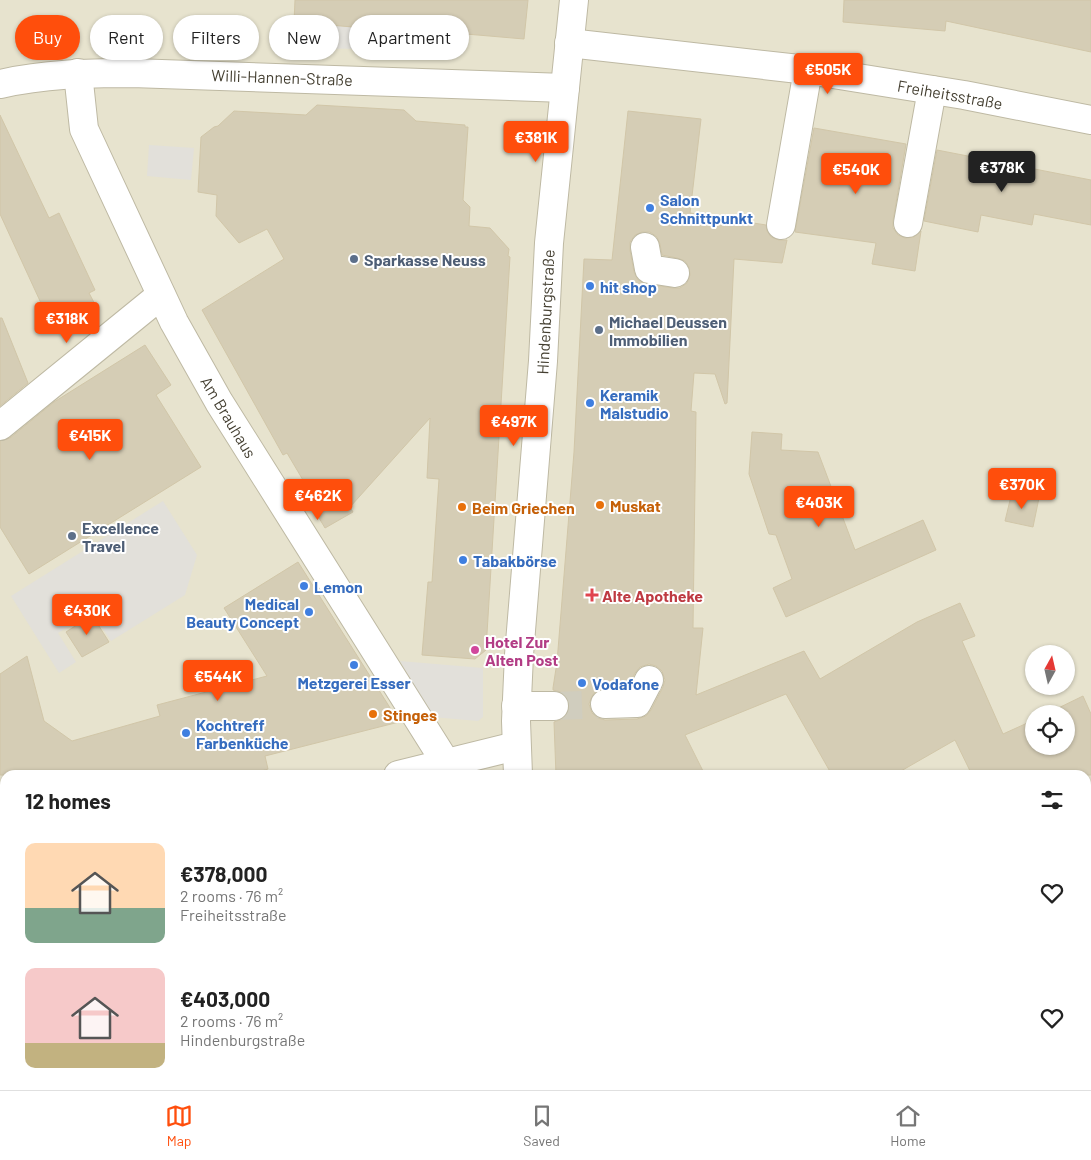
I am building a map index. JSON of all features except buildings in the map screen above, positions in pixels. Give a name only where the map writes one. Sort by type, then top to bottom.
[{"type":"street","name":"Hindenburgstraße","points":[[518,770],[516,706],[549,242],[574,0]]},
{"type":"street","name":"Freiheitsstraße","points":[[569,43],[808,70],[932,90],[1091,120]]},
{"type":"street","points":[[781,224],[808,70]]},
{"type":"street","name":"Willi-Hannen-Straße","points":[[0,84],[78,73],[132,73],[565,88]]},
{"type":"street","name":"Am Brauhaus","points":[[78,73],[84,129],[160,295],[193,357],[446,763]]},
{"type":"street","points":[[908,224],[932,90]]},
{"type":"street","points":[[645,247],[649,268],[675,273]]},
{"type":"street","points":[[0,426],[160,295]]},
{"type":"street","points":[[605,704],[637,703],[649,680]]},
{"type":"street","points":[[516,706],[554,706]]},
{"type":"street","points":[[418,770],[516,746]]},
{"type":"shaded area","points":[[0,0],[1091,0],[1091,770],[0,770]]},
{"type":"shaded area","points":[[339,26],[349,27],[349,49],[339,49]]},
{"type":"shaded area","points":[[149,145],[194,148],[191,180],[147,176]]},
{"type":"shaded area","points":[[163,501],[197,555],[185,595],[111,641],[92,612],[58,633],[76,662],[59,673],[11,596]]},
{"type":"shaded area","points":[[400,661],[483,668],[483,717],[478,721],[432,717]]},
{"type":"tunnel","points":[[554,706],[605,704]]},
{"type":"place","name":"Salon Schnittpunkt","points":[[650,208]]},
{"type":"place","name":"Sparkasse Neuss","points":[[354,259]]},
{"type":"place","name":"hit shop","points":[[590,286]]},
{"type":"place","name":"Michael Deussen Immobilien","points":[[599,330]]},
{"type":"place","name":"Keramik Malstudio","points":[[590,403]]},
{"type":"place","name":"Muskat","points":[[600,505]]},
{"type":"place","name":"Beim Griechen","points":[[462,507]]},
{"type":"place","name":"Excellence Travel","points":[[72,536]]},
{"type":"place","name":"Tabakbörse","points":[[463,560]]},
{"type":"place","name":"Lemon","points":[[304,586]]},
{"type":"place","name":"Alte Apotheke","points":[[592,595]]},
{"type":"place","name":"Medical Beauty Concept","points":[[309,612]]},
{"type":"place","name":"Hotel Zur Alten Post","points":[[475,650]]},
{"type":"place","name":"Metzgerei Esser","points":[[354,665]]},
{"type":"place","name":"Vodafone","points":[[582,683]]},
{"type":"place","name":"Stinges","points":[[373,714]]},
{"type":"place","name":"Kochtreff Farbenküche","points":[[186,733]]}]
